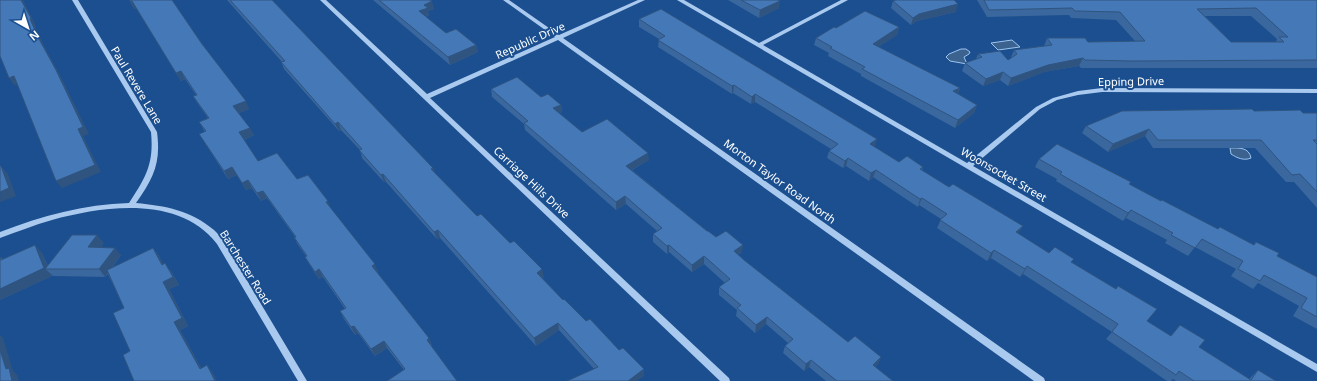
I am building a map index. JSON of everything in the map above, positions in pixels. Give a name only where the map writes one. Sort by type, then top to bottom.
[{"type":"street","name":"Paul Revere Lane","points":[[75,0],[154,132],[157,148],[153,166],[144,186],[131,205]]},
{"type":"street","name":"Carriage Hills Drive","points":[[323,0],[726,381]]},
{"type":"street","name":"Morton Taylor Road North","points":[[506,0],[1041,381]]},
{"type":"street","name":"Republic Drive","points":[[426,98],[642,0]]},
{"type":"street","name":"Woonsocket Street","points":[[680,0],[1317,368]]},
{"type":"street","points":[[759,45],[845,0]]},
{"type":"street","name":"Epping Drive","points":[[968,166],[1038,108],[1055,99],[1078,93],[1102,90],[1317,91]]},
{"type":"street","name":"Barchester Road","points":[[0,235],[36,222],[65,214],[114,205],[155,207],[178,213],[194,220],[212,232],[303,381]]},
{"type":"water","points":[[1012,40],[1020,47],[998,50],[991,43]]},
{"type":"water","points":[[961,49],[966,49],[970,52],[964,57],[967,64],[950,61],[946,57],[949,54]]},
{"type":"water","points":[[1230,148],[1240,148],[1246,150],[1250,154],[1251,158],[1241,159],[1236,157],[1231,154]]},
{"type":"building","points":[[0,0],[21,0],[83,127],[78,129],[95,165],[56,181],[14,76],[9,78],[0,56]]},
{"type":"building","points":[[129,0],[172,0],[202,44],[246,101],[233,106],[250,128],[239,132],[258,161],[277,153],[297,179],[308,175],[328,201],[326,202],[375,264],[372,266],[429,338],[427,340],[457,381],[387,381],[405,369],[384,341],[371,349],[354,326],[351,327],[340,311],[346,308],[319,269],[315,272],[305,257],[307,256],[294,237],[296,237],[263,191],[257,193],[248,180],[242,183],[232,167],[224,171],[199,134],[206,131],[199,122],[209,118],[193,96],[197,95],[181,71],[176,73],[132,1]]},
{"type":"building","points":[[230,0],[272,0],[477,216],[481,214],[510,243],[514,241],[542,269],[537,273],[563,300],[564,299],[586,321],[590,319],[619,350],[623,348],[644,369],[628,381],[567,381],[598,367],[558,323],[534,338],[438,230],[434,232],[383,174],[381,175],[359,150],[362,149],[338,122],[335,124],[281,62],[285,61]]},
{"type":"building","points":[[379,0],[430,0],[432,1],[424,5],[428,8],[419,11],[446,33],[456,29],[476,45],[448,57]]},
{"type":"building","points":[[741,0],[778,0],[780,1],[760,10]]},
{"type":"building","points":[[954,0],[958,4],[919,14],[913,18],[893,1]]},
{"type":"building","points":[[984,0],[1317,0],[1317,60],[1132,61],[1085,60],[1083,58],[1048,65],[1011,78],[1003,72],[986,79],[965,63],[982,57],[978,54],[1000,51],[1008,60],[1017,54],[1014,50],[1052,45],[1047,38],[1085,38],[1088,42],[1145,41],[1120,12],[1075,11],[1072,8],[989,10]],"holes":[[[1256,8],[1288,37],[1279,37],[1284,42],[1231,42],[1197,9]]]},
{"type":"building","points":[[661,9],[877,139],[870,144],[899,162],[907,156],[923,167],[920,169],[949,187],[953,184],[1023,226],[1016,232],[1049,253],[1055,247],[1074,259],[1071,262],[1116,289],[1118,286],[1157,309],[1147,321],[1171,336],[1180,325],[1205,340],[1199,347],[1251,380],[1258,370],[1276,381],[1194,381],[1179,371],[1176,375],[1112,332],[1118,324],[1027,266],[1025,269],[994,250],[991,253],[940,220],[947,214],[922,198],[920,199],[876,170],[871,173],[848,158],[845,161],[829,151],[838,144],[755,94],[752,97],[734,85],[732,86],[658,40],[665,36],[639,19]]},
{"type":"building","points":[[865,11],[899,27],[873,44],[960,88],[953,91],[977,105],[958,120],[862,69],[865,67],[830,48],[832,47],[816,38]]},
{"type":"building","points":[[517,77],[541,97],[548,94],[561,105],[553,108],[582,132],[607,119],[648,153],[626,166],[716,237],[726,231],[743,245],[734,251],[744,260],[848,342],[855,336],[881,357],[873,365],[893,381],[837,381],[811,360],[806,364],[785,346],[793,339],[767,317],[756,325],[737,308],[741,305],[719,287],[730,279],[704,256],[692,265],[669,245],[667,246],[653,234],[662,228],[625,196],[616,202],[524,123],[528,121],[491,89]]},
{"type":"building","points":[[1252,109],[1254,111],[1300,110],[1303,113],[1317,113],[1317,140],[1313,140],[1317,144],[1317,192],[1300,174],[1292,175],[1261,140],[1158,140],[1149,129],[1113,144],[1086,126],[1122,111]]},
{"type":"building","points":[[1057,144],[1131,182],[1129,184],[1161,201],[1162,200],[1218,229],[1220,227],[1254,245],[1256,242],[1279,253],[1277,256],[1317,277],[1317,317],[1301,308],[1307,298],[1264,275],[1260,281],[1238,269],[1243,261],[1202,239],[1195,248],[1171,235],[1173,233],[1131,210],[1128,213],[1060,174],[1062,172],[1039,159]]},
{"type":"building","points":[[0,166],[9,188],[0,192]]},
{"type":"building","points":[[72,235],[97,235],[88,247],[115,248],[99,269],[45,269]]},
{"type":"building","points":[[35,245],[44,268],[0,289],[0,257],[1,260]]},
{"type":"building","points":[[153,248],[162,265],[165,263],[173,277],[163,282],[182,318],[174,322],[200,369],[207,365],[215,381],[134,381],[123,355],[130,351],[113,313],[124,308],[107,270]]},
{"type":"building","points":[[0,350],[6,369],[9,368],[12,381],[0,381]]}]
